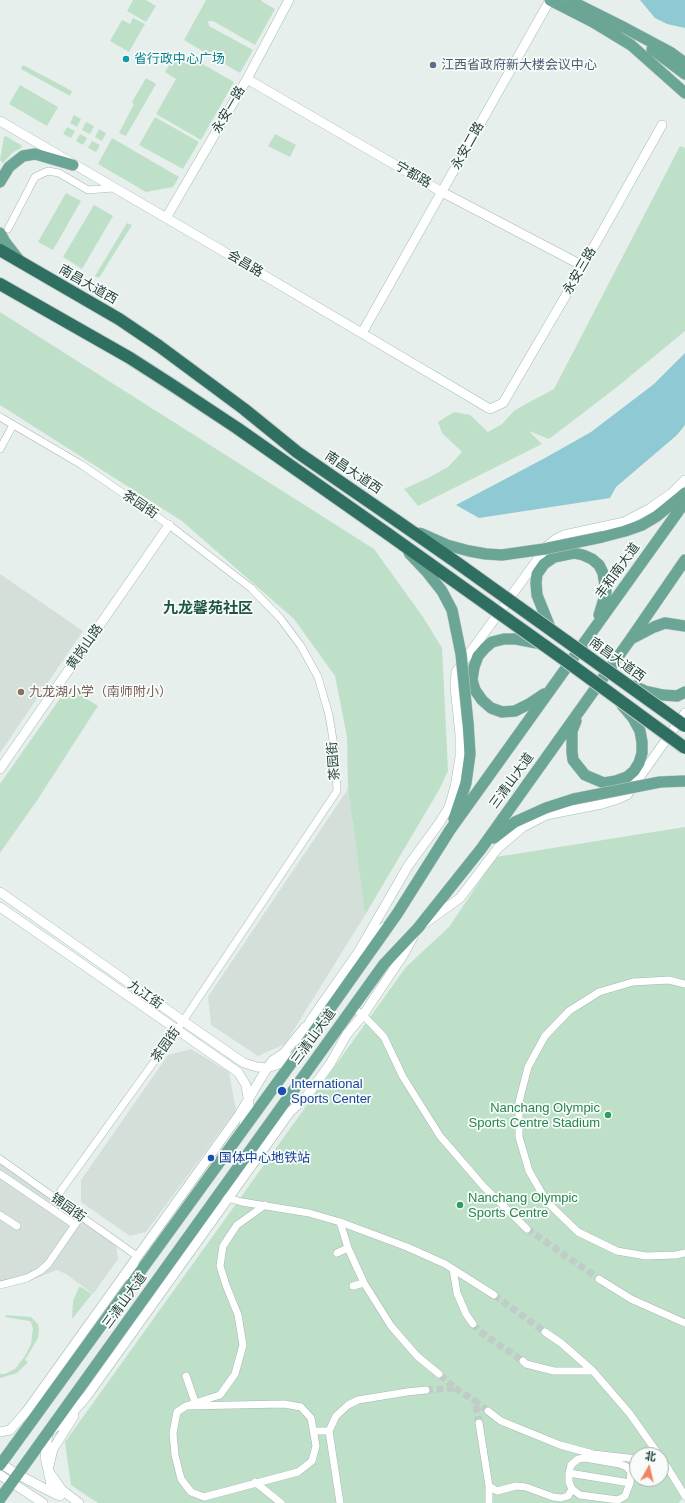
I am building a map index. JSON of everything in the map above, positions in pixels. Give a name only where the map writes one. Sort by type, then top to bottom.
[{"type":"highway","name":"南昌大道西","points":[[0,250],[119,319],[159,346],[244,409],[297,452],[407,528],[685,726]]},
{"type":"highway","points":[[3,287],[130,358],[237,428],[542,644],[685,748]]},
{"type":"main road","points":[[550,0],[631,45],[658,62],[685,82]]},
{"type":"main road","points":[[569,0],[670,52],[685,63]]},
{"type":"main road","points":[[625,28],[685,74]]},
{"type":"main road","points":[[631,45],[685,94]]},
{"type":"main road","points":[[0,182],[9,167],[23,156],[35,154],[74,165]]},
{"type":"main road","points":[[4,231],[5,242],[21,262]]},
{"type":"main road","points":[[407,528],[447,545],[486,554],[518,553],[602,537],[642,525],[657,516],[685,493]]},
{"type":"main road","name":"丰和南大道","points":[[574,656],[685,502]]},
{"type":"main road","points":[[393,538],[427,572],[442,591],[452,610],[461,654],[470,754],[466,783],[450,830]]},
{"type":"main road","points":[[551,630],[537,596],[537,574],[544,564],[554,556],[574,553],[592,559],[599,565],[603,573],[606,592],[595,627]]},
{"type":"main road","points":[[630,640],[685,560]]},
{"type":"main road","points":[[630,640],[654,627],[665,623],[685,626]]},
{"type":"main road","points":[[542,644],[516,639],[504,639],[492,642],[478,656],[474,667],[472,680],[475,690],[482,700],[490,708],[502,712],[515,711],[529,704],[550,690]]},
{"type":"main road","name":"三清山大道","points":[[0,1499],[14,1478],[223,1197],[352,1008],[384,964],[418,928],[481,848],[630,640]]},
{"type":"main road","name":"三清山大道","points":[[0,1467],[298,1054],[397,914],[450,830],[574,656]]},
{"type":"main road","points":[[620,679],[645,691],[657,694],[677,696],[685,692]]},
{"type":"main road","points":[[581,708],[572,731],[573,760],[585,775],[604,783],[627,777],[639,763],[642,752],[642,742],[640,731],[633,718],[614,696]]},
{"type":"main road","points":[[481,848],[515,822],[546,808],[574,799],[660,782],[685,781]]},
{"type":"street","name":"永安一路","points":[[166,218],[247,79],[289,0]]},
{"type":"street","name":"永安二路","points":[[362,333],[550,0]]},
{"type":"street","name":"宁都路","points":[[247,79],[442,192],[583,266]]},
{"type":"street","name":"会昌路","points":[[0,121],[490,409]]},
{"type":"street","name":"永安三路","points":[[490,409],[503,403],[583,266],[662,125]]},
{"type":"street","points":[[4,231],[35,177],[48,170],[59,173],[88,190],[113,188]]},
{"type":"street","name":"茶园街","points":[[0,417],[82,465],[169,525],[251,588],[280,618],[301,646],[318,677],[329,715],[336,760],[336,791],[177,1030],[55,1198]]},
{"type":"street","points":[[0,449],[13,425]]},
{"type":"street","points":[[0,1432],[10,1430],[17,1423],[239,1115],[272,1061],[284,1053],[310,1021],[360,951],[408,866],[449,807],[455,787],[460,757],[460,735],[455,686],[456,672],[548,545],[564,535],[624,522],[649,509],[672,493],[685,480]]},
{"type":"street","name":"黄岗山路","points":[[0,769],[169,525]]},
{"type":"street","points":[[79,1503],[62,1490],[48,1470],[53,1449],[87,1396],[223,1197],[290,1112],[306,1097],[326,1070],[347,1034],[402,957],[418,928],[460,898],[498,848],[523,827],[546,816],[608,802],[626,795],[685,714]]},
{"type":"street","name":"九江街","points":[[0,892],[244,1063],[267,1068]]},
{"type":"street","name":"九江街","points":[[0,907],[238,1072],[246,1085],[249,1114],[241,1132]]},
{"type":"street","points":[[360,951],[397,914]]},
{"type":"street","points":[[685,984],[669,980],[634,982],[600,992],[569,1011],[545,1036],[541,1043],[528,1067],[519,1102],[519,1137],[529,1172],[547,1202],[578,1232],[617,1251],[646,1256],[676,1255],[685,1253]]},
{"type":"street","points":[[352,1008],[362,1015],[384,1037],[403,1077],[440,1136],[484,1187],[527,1229]]},
{"type":"street","points":[[267,1068],[279,1064],[298,1054],[310,1021]]},
{"type":"street","name":"锦园街","points":[[0,1159],[137,1256]]},
{"type":"street","points":[[188,1185],[217,1165]]},
{"type":"street","points":[[0,1174],[75,1225]]},
{"type":"street","points":[[223,1197],[242,1202],[309,1213],[340,1222],[407,1247],[453,1269],[494,1295]]},
{"type":"street","points":[[186,1406],[284,1404],[301,1407],[311,1418],[314,1431],[316,1446],[312,1461],[298,1472],[255,1482],[204,1497],[192,1492],[181,1479],[175,1455],[173,1433],[177,1412],[186,1406],[195,1402],[220,1395],[235,1374],[243,1345],[238,1315],[220,1266],[223,1246],[237,1225],[265,1205]]},
{"type":"street","points":[[0,1285],[27,1278],[40,1271],[48,1264],[81,1216]]},
{"type":"street","points":[[1,1217],[17,1226]]},
{"type":"street","points":[[340,1222],[348,1248],[364,1282],[391,1326],[417,1356],[439,1374]]},
{"type":"street","points":[[337,1253],[348,1248]]},
{"type":"street","points":[[127,1291],[137,1256]]},
{"type":"street","points":[[453,1269],[457,1293],[466,1314],[473,1324]]},
{"type":"street","points":[[599,1279],[631,1299],[685,1323]]},
{"type":"street","points":[[353,1286],[364,1282]]},
{"type":"street","points":[[545,1332],[561,1343],[593,1371],[630,1414],[654,1447]]},
{"type":"street","points":[[523,1362],[554,1371],[593,1371]]},
{"type":"street","points":[[186,1376],[195,1402]]},
{"type":"street","points":[[0,1438],[13,1433],[32,1422],[42,1388]]},
{"type":"street","points":[[340,1503],[329,1431],[336,1416],[348,1405],[358,1400],[426,1390]]},
{"type":"street","points":[[60,1496],[51,1485],[45,1457],[48,1433],[67,1419],[87,1396]]},
{"type":"street","points":[[488,1411],[501,1421],[554,1443],[620,1464],[629,1470]]},
{"type":"street","points":[[479,1423],[489,1486],[489,1503]]},
{"type":"street","points":[[314,1431],[329,1431]]},
{"type":"street","points":[[626,1458],[592,1456],[578,1459],[571,1465],[569,1482],[572,1489],[580,1495],[618,1500],[625,1496],[629,1486]]},
{"type":"street","points":[[620,1464],[626,1458]]},
{"type":"street","points":[[0,1467],[43,1503]]},
{"type":"street","points":[[669,1470],[685,1496]]},
{"type":"street","points":[[569,1473],[629,1483]]},
{"type":"street","points":[[14,1478],[60,1496],[70,1503]]},
{"type":"street","points":[[255,1482],[281,1503]]},
{"type":"street","points":[[489,1486],[497,1491],[516,1486],[526,1487],[560,1498],[568,1496],[572,1489]]},
{"type":"shaded area","name":"九龙湖小学（南师附小）","points":[[0,574],[83,631],[0,753]]},
{"type":"shaded area","points":[[348,789],[365,915],[285,1044],[258,1056],[211,1025],[208,997]]},
{"type":"shaded area","points":[[191,1049],[229,1072],[236,1110],[146,1232],[130,1236],[81,1202],[81,1180],[168,1055]]},
{"type":"shaded area","points":[[0,1163],[116,1245],[118,1259],[93,1294],[66,1274],[57,1270],[21,1284],[0,1289]]},
{"type":"green space","points":[[133,0],[146,0],[156,6],[146,22],[127,11]]},
{"type":"green space","points":[[206,0],[262,0],[261,1],[275,9],[255,45],[213,21],[208,21],[209,26],[253,50],[240,73],[184,40]]},
{"type":"green space","points":[[133,18],[145,24],[129,52],[110,41],[122,20],[130,24]]},
{"type":"green space","points":[[178,50],[234,82],[201,140],[156,114],[176,79],[165,72]]},
{"type":"green space","points":[[23,65],[72,91],[70,96],[21,69]]},
{"type":"green space","points":[[146,78],[156,84],[126,136],[119,133],[134,104],[132,102]]},
{"type":"green space","points":[[20,85],[58,107],[47,126],[9,104]]},
{"type":"green space","points":[[74,115],[81,119],[77,127],[70,123]]},
{"type":"green space","points":[[155,117],[199,142],[183,169],[139,145]]},
{"type":"green space","points":[[86,122],[94,126],[90,134],[82,130]]},
{"type":"green space","points":[[67,127],[75,131],[71,138],[63,134]]},
{"type":"green space","points":[[99,129],[106,133],[102,141],[95,137]]},
{"type":"green space","points":[[80,134],[87,138],[83,145],[76,141]]},
{"type":"green space","points":[[275,134],[296,145],[290,157],[268,146]]},
{"type":"green space","points":[[6,136],[22,146],[12,153],[3,163],[0,160],[4,137]]},
{"type":"green space","points":[[112,138],[179,177],[173,187],[146,192],[98,164]]},
{"type":"green space","points":[[92,141],[100,145],[96,152],[88,148]]},
{"type":"green space","points":[[680,146],[685,148],[685,331],[617,387],[549,439],[529,431],[542,444],[418,506],[404,489],[448,467],[462,452],[442,433],[438,422],[454,412],[470,415],[488,432],[502,424],[514,411],[554,389]]},
{"type":"green space","points":[[66,193],[81,201],[53,250],[38,242]]},
{"type":"green space","points":[[94,205],[113,216],[82,269],[63,257]]},
{"type":"green space","points":[[127,223],[132,225],[99,278],[95,276]]},
{"type":"green space","points":[[0,312],[374,549],[423,617],[442,648],[448,771],[439,790],[365,915],[348,789],[347,737],[335,676],[294,619],[182,521],[0,405]]},
{"type":"green space","points":[[68,687],[98,706],[38,799],[0,853],[0,784]]},
{"type":"green space","name":"Nanchang Olympic Sports Centre","points":[[685,827],[685,1494],[679,1503],[98,1503],[71,1485],[65,1442],[406,967],[449,927],[496,857]]},
{"type":"green space","points":[[79,1287],[92,1294],[72,1319],[73,1301]]},
{"type":"green space","points":[[6,1315],[31,1317],[38,1324],[39,1329],[38,1338],[25,1360],[28,1362],[17,1373],[0,1378],[0,1374],[5,1374],[15,1369],[25,1356],[31,1344],[33,1329],[31,1322],[5,1317]]},
{"type":"water","points":[[640,0],[685,0],[685,28],[667,24],[655,18]]},
{"type":"water","points":[[685,353],[685,425],[677,435],[616,487],[610,498],[479,518],[456,505],[591,432],[654,384]]},
{"type":"tunnel","points":[[527,1229],[599,1279]]},
{"type":"tunnel","points":[[494,1295],[545,1332]]},
{"type":"tunnel","points":[[473,1324],[479,1331],[523,1361]]},
{"type":"tunnel","points":[[426,1390],[455,1388],[439,1374]]},
{"type":"tunnel","points":[[455,1388],[475,1401]]},
{"type":"tunnel","points":[[479,1423],[475,1401],[488,1411]]},
{"type":"place","name":"省行政中心广场","points":[[126,59]]},
{"type":"place","name":"江西省政府新大楼会议中心","points":[[433,65]]},
{"type":"place","name":"九龙湖小学（南师附小）","points":[[21,692]]},
{"type":"place","name":"International Sports Center","points":[[282,1091]]},
{"type":"place","name":"Nanchang Olympic Sports Centre Stadium","points":[[608,1115]]},
{"type":"place","name":"国体中心地铁站","points":[[211,1158]]},
{"type":"place","name":"Nanchang Olympic Sports Centre","points":[[460,1205]]},
{"type":"district","name":"九龙馨苑社区","points":[[208,609]]}]
